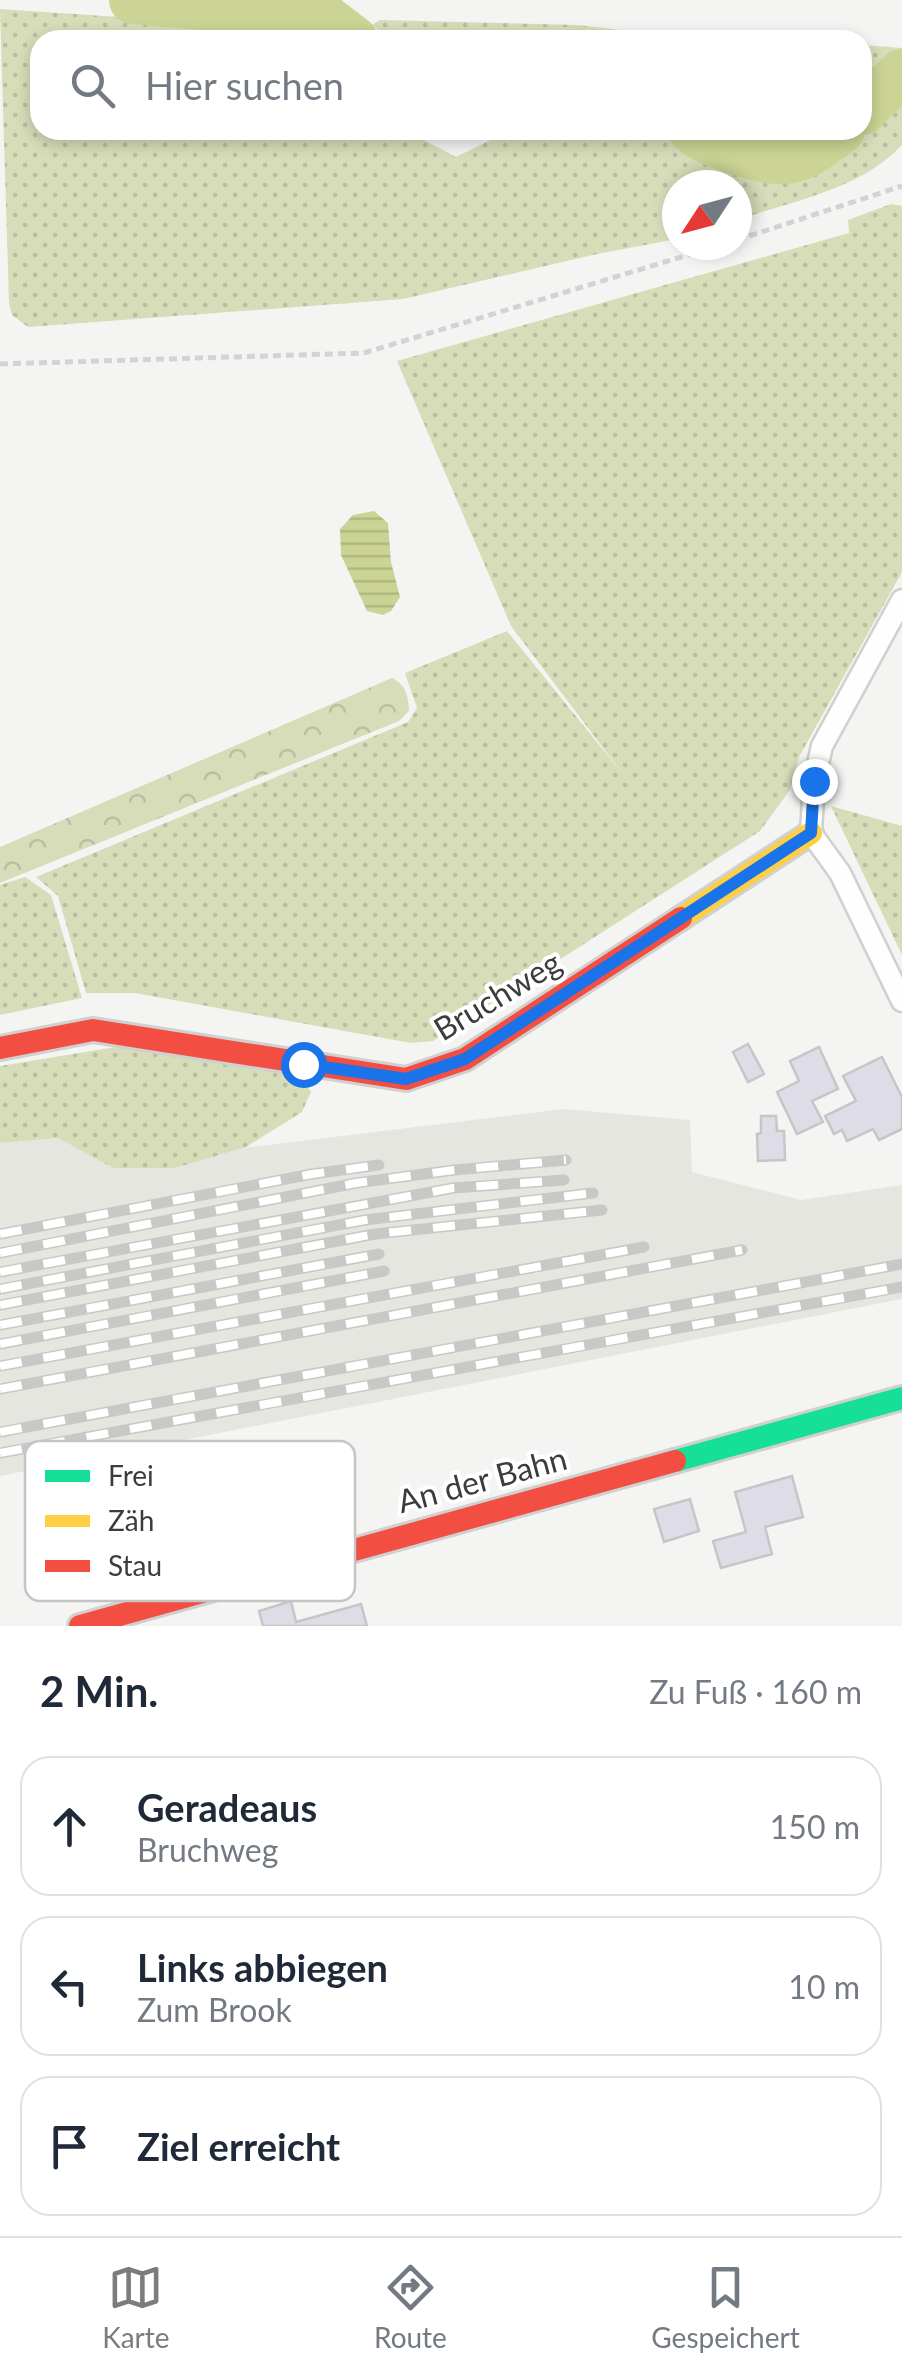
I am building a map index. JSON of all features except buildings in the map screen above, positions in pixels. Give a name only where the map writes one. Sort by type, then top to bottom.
[{"type":"street","points":[[902,600],[822,746],[814,781],[811,833],[840,873],[902,1002]]},
{"type":"street","name":"Bruchweg","points":[[0,1048],[93,1030],[406,1079],[465,1059],[811,833]]},
{"type":"street","name":"An der Bahn","points":[[355,1550],[902,1398]]},
{"type":"street","name":"An der Bahn","points":[[80,1626],[170,1601]]},
{"type":"path","points":[[752,235],[902,186]]},
{"type":"path","points":[[0,364],[364,353],[671,260]]},
{"type":"shaded area","points":[[374,511],[388,523],[391,562],[400,597],[391,611],[383,615],[367,611],[341,555],[340,529],[353,515]]},
{"type":"shaded area","points":[[563,1109],[690,1120],[692,1172],[801,1200],[902,1185],[902,1299],[178,1441],[25,1441],[25,1471],[0,1476],[0,1143],[58,1138],[113,1168],[175,1168],[243,1148]]},
{"type":"green space","points":[[0,9],[272,30],[30,30],[30,140],[424,140],[456,157],[491,140],[675,140],[702,163],[724,170],[662,170],[662,242],[403,299],[28,327],[12,315]]},
{"type":"green space","points":[[380,20],[577,25],[620,30],[378,30],[372,25]]},
{"type":"green space","points":[[872,46],[902,48],[902,64],[872,81]]},
{"type":"green space","points":[[902,92],[902,145],[867,173],[803,200],[752,215],[752,177],[764,178],[801,170],[854,140],[872,140],[872,122]]},
{"type":"green space","points":[[891,204],[902,206],[902,572],[799,757],[790,790],[760,831],[433,1041],[411,1043],[135,993],[86,993],[58,896],[36,877],[408,722],[417,708],[405,673],[507,631],[622,773],[511,626],[397,361],[849,233],[848,220]]},
{"type":"green space","points":[[392,678],[403,688],[408,700],[409,711],[399,721],[0,883],[0,847]]},
{"type":"green space","points":[[831,806],[902,826],[902,955]]},
{"type":"green space","points":[[25,877],[51,895],[82,998],[0,1015],[0,885]]},
{"type":"green space","points":[[122,1046],[300,1076],[311,1092],[302,1112],[246,1147],[175,1168],[113,1168],[58,1138],[0,1143],[0,1066]]},
{"type":"waterway","points":[[133,0],[324,17],[341,30]]},
{"type":"waterway","points":[[872,102],[902,73]]},
{"type":"waterway","points":[[707,140],[780,160],[802,156],[827,140]]},
{"type":"railway","points":[[0,1253],[356,1183],[566,1160]]},
{"type":"railway","points":[[0,1234],[312,1174],[379,1165]]},
{"type":"railway","points":[[0,1272],[453,1188],[564,1180]]},
{"type":"railway","points":[[0,1289],[365,1220],[593,1193]]},
{"type":"railway","points":[[0,1305],[375,1234],[602,1210]]},
{"type":"railway","points":[[0,1366],[644,1247]]},
{"type":"railway","points":[[0,1389],[742,1250]]},
{"type":"railway","points":[[0,1325],[379,1254]]},
{"type":"railway","points":[[0,1432],[902,1264]]},
{"type":"railway","points":[[0,1344],[384,1271]]},
{"type":"railway","points":[[65,1441],[902,1287]]},
{"type":"railway","points":[[0,1453],[25,1448]]},
{"type":"traffic: fast","points":[[675,1461],[902,1398]]},
{"type":"traffic: slow","points":[[681,918],[811,833]]},
{"type":"traffic: jam","points":[[0,1048],[93,1030],[406,1079],[465,1059],[681,918]]},
{"type":"traffic: jam","points":[[355,1550],[675,1461]]},
{"type":"traffic: jam","points":[[80,1626],[170,1601]]},
{"type":"route","points":[[303,1064],[406,1079],[465,1059],[811,833],[814,781]]}]
